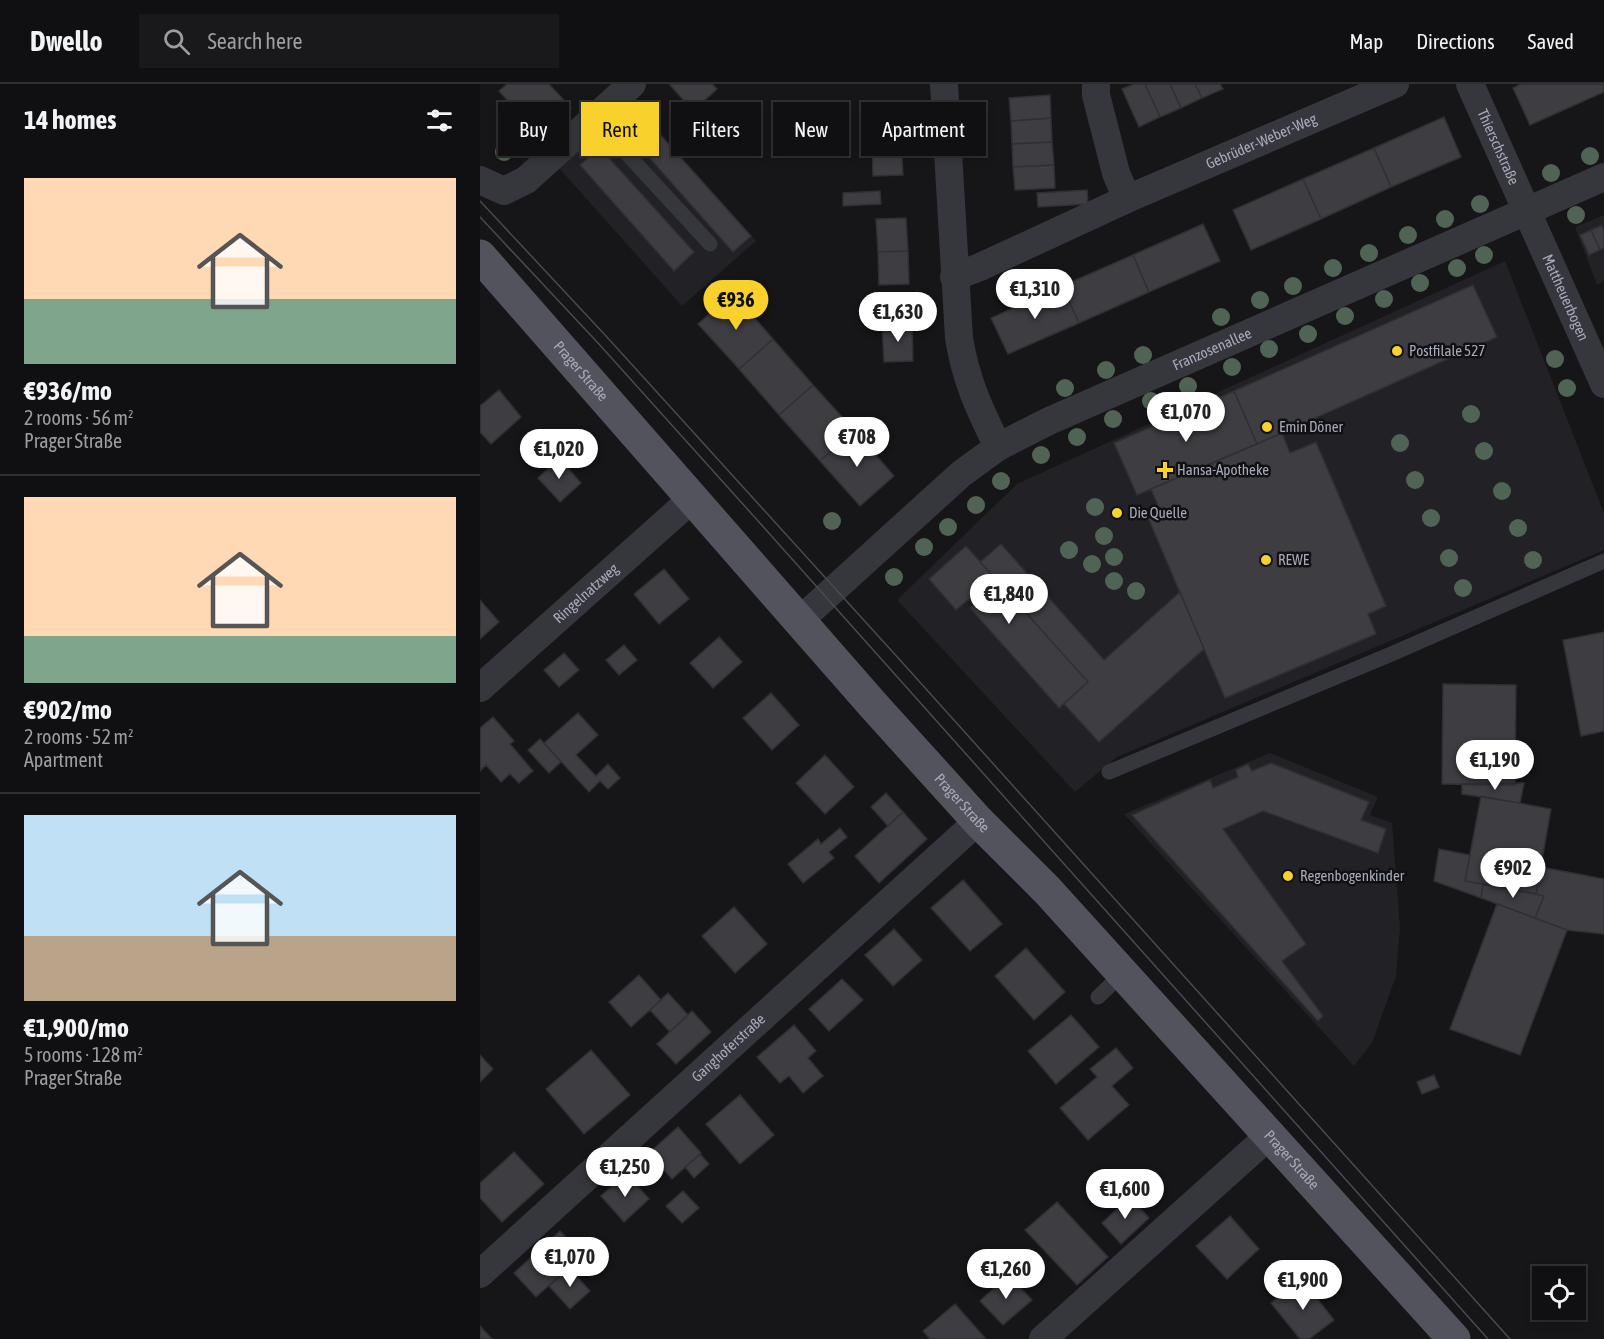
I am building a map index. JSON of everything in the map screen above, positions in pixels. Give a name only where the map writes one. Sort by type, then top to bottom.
[{"type":"main road","name":"Prager Straße","points":[[480,256],[799,621],[978,821],[1047,890],[1454,1339]]},
{"type":"street","points":[[612,102],[632,84]]},
{"type":"street","points":[[944,84],[959,338],[964,369],[978,407],[998,447]]},
{"type":"street","points":[[1095,84],[1116,173],[1127,199]]},
{"type":"street","name":"Gebrüder-Weber-Weg","points":[[954,277],[1127,199],[1395,84]]},
{"type":"street","name":"Thierschstraße","points":[[1470,84],[1528,211]]},
{"type":"street","points":[[480,180],[504,191],[526,180],[581,130]]},
{"type":"street","name":"Franzosenallee","points":[[799,621],[919,510],[961,474],[998,447],[1049,421],[1604,177]]},
{"type":"street","name":"Mattheuerbogen","points":[[1528,211],[1604,384]]},
{"type":"street","name":"Ringelnatzweg","points":[[480,688],[693,498]]},
{"type":"street","name":"Ganghoferstraße","points":[[480,1274],[978,821]]},
{"type":"street","points":[[1042,1339],[1270,1135]]},
{"type":"lane","points":[[629,156],[710,244]]},
{"type":"lane","points":[[1109,772],[1389,656],[1604,561]]},
{"type":"lane","points":[[1098,997],[1123,973]]},
{"type":"shaded area","points":[[659,133],[671,146],[671,156],[680,156],[756,241],[682,306],[559,168],[581,148],[581,156],[659,156]]},
{"type":"shaded area","points":[[1604,215],[1604,281],[1597,285],[1575,227]]},
{"type":"shaded area","points":[[1505,261],[1604,513],[1604,550],[1117,757],[1075,792],[897,600],[1017,484]]},
{"type":"shaded area","name":"Regenbogenkinder","points":[[1270,753],[1378,797],[1370,815],[1392,823],[1400,928],[1396,976],[1372,1043],[1354,1066],[1124,814]]},
{"type":"building","points":[[507,84],[549,84],[566,102],[509,102],[499,91]]},
{"type":"building","points":[[712,84],[717,89],[703,102],[685,102],[670,85]]},
{"type":"building","points":[[1134,84],[1145,84],[1160,117],[1139,127],[1122,89]]},
{"type":"building","points":[[1145,84],[1170,84],[1181,108],[1160,117]]},
{"type":"building","points":[[1170,84],[1195,84],[1202,98],[1181,108]]},
{"type":"building","points":[[1195,84],[1220,84],[1223,89],[1202,98]]},
{"type":"building","points":[[1521,84],[1604,84],[1604,92],[1530,125],[1513,88]]},
{"type":"building","points":[[1050,95],[1051,118],[1011,121],[1009,98]]},
{"type":"building","points":[[1444,117],[1461,157],[1391,187],[1374,148]]},
{"type":"building","points":[[1051,118],[1052,142],[1012,144],[1011,121]]},
{"type":"building","points":[[659,133],[671,147],[671,156],[679,156],[751,236],[733,252],[648,156],[659,156]]},
{"type":"building","points":[[1052,142],[1054,165],[1013,167],[1012,144]]},
{"type":"building","points":[[1374,148],[1391,187],[1321,219],[1303,179]]},
{"type":"building","points":[[591,156],[607,156],[694,252],[674,271],[580,165]]},
{"type":"building","points":[[872,156],[902,156],[903,175],[873,176]]},
{"type":"building","points":[[1054,165],[1055,188],[1015,190],[1013,167]]},
{"type":"building","points":[[1303,179],[1321,219],[1251,250],[1233,210]]},
{"type":"building","points":[[1087,190],[1088,204],[1038,207],[1037,193]]},
{"type":"building","points":[[880,191],[881,204],[843,206],[843,193]]},
{"type":"building","points":[[906,218],[908,251],[878,252],[876,219]]},
{"type":"building","points":[[1203,224],[1220,261],[1149,292],[1133,255]]},
{"type":"building","points":[[1602,225],[1604,248],[1600,250],[1591,230]]},
{"type":"building","points":[[1591,230],[1600,250],[1589,255],[1580,235]]},
{"type":"building","points":[[908,251],[909,284],[879,285],[878,252]]},
{"type":"building","points":[[1133,255],[1149,292],[1079,323],[1062,286]]},
{"type":"building","points":[[1473,285],[1497,337],[1257,444],[1234,391]]},
{"type":"building","points":[[1062,286],[1079,323],[1008,354],[991,318]]},
{"type":"building","points":[[733,293],[773,339],[739,369],[698,324]]},
{"type":"building","points":[[912,324],[913,361],[884,362],[882,325]]},
{"type":"building","points":[[773,339],[813,385],[779,415],[739,369]]},
{"type":"building","points":[[813,385],[854,430],[820,461],[779,415]]},
{"type":"building","points":[[499,390],[521,417],[491,444],[480,432],[480,406]]},
{"type":"building","points":[[1234,391],[1257,444],[1137,495],[1114,443]]},
{"type":"building","points":[[854,430],[894,476],[860,506],[820,461]]},
{"type":"building","name":"REWE","points":[[1282,433],[1290,453],[1316,442],[1386,606],[1368,614],[1376,634],[1225,698],[1146,513],[1159,508],[1151,489]]},
{"type":"building","points":[[559,458],[581,483],[560,502],[538,478]]},
{"type":"building","points":[[1001,544],[1104,660],[1180,592],[1204,649],[1099,742],[1064,704],[1088,682],[980,562]]},
{"type":"building","points":[[966,546],[1088,682],[1059,708],[970,608],[974,604],[969,599],[956,610],[929,579]]},
{"type":"building","points":[[664,569],[689,599],[659,624],[634,594]]},
{"type":"building","points":[[480,600],[499,622],[480,639]]},
{"type":"building","points":[[1604,632],[1604,731],[1581,736],[1563,640]]},
{"type":"building","points":[[719,637],[742,662],[713,688],[690,663]]},
{"type":"building","points":[[624,645],[637,660],[619,675],[606,660]]},
{"type":"building","points":[[564,653],[579,670],[559,687],[544,670]]},
{"type":"building","points":[[1443,684],[1516,685],[1515,785],[1442,784]]},
{"type":"building","points":[[771,693],[799,725],[772,750],[743,718]]},
{"type":"building","points":[[578,713],[598,735],[576,755],[596,776],[608,764],[620,778],[608,789],[600,781],[589,792],[544,743]]},
{"type":"building","points":[[493,717],[514,741],[510,744],[533,771],[519,783],[510,774],[501,782],[486,765],[480,771],[480,728]]},
{"type":"building","points":[[540,739],[561,762],[549,773],[528,750]]},
{"type":"building","points":[[825,755],[854,787],[825,814],[796,783]]},
{"type":"building","points":[[1271,763],[1369,802],[1361,820],[1386,829],[1378,853],[1263,811],[1223,829],[1306,944],[1282,961],[1323,1016],[1318,1021],[1132,815],[1210,780],[1213,788],[1238,777],[1236,770],[1248,764],[1252,771]]},
{"type":"building","points":[[1524,783],[1520,803],[1462,794],[1462,784]]},
{"type":"building","points":[[886,793],[903,812],[888,826],[871,807]]},
{"type":"building","points":[[1481,796],[1551,809],[1536,894],[1465,881]]},
{"type":"building","points":[[903,812],[927,839],[879,883],[855,856]]},
{"type":"building","points":[[840,828],[847,837],[829,852],[834,858],[803,883],[788,864],[818,839],[821,844]]},
{"type":"building","points":[[1439,849],[1470,855],[1465,881],[1483,884],[1481,898],[1434,881]]},
{"type":"building","points":[[1541,867],[1604,879],[1604,934],[1567,930],[1535,918],[1544,896],[1536,894]]},
{"type":"building","points":[[963,880],[1002,924],[970,951],[931,908]]},
{"type":"building","points":[[1483,884],[1544,896],[1535,918],[1481,898]]},
{"type":"building","points":[[1497,904],[1567,930],[1520,1055],[1450,1029]]},
{"type":"building","points":[[734,907],[767,944],[735,973],[702,936]]},
{"type":"building","points":[[894,929],[922,960],[893,986],[865,955]]},
{"type":"building","points":[[1026,948],[1065,992],[1034,1020],[995,976]]},
{"type":"building","points":[[639,975],[661,1000],[631,1027],[609,1002]]},
{"type":"building","points":[[842,979],[863,1000],[829,1031],[809,1009]]},
{"type":"building","points":[[668,993],[688,1015],[670,1032],[650,1010]]},
{"type":"building","points":[[692,1011],[711,1032],[676,1064],[657,1044]]},
{"type":"building","points":[[1071,1015],[1099,1047],[1056,1084],[1028,1051]]},
{"type":"building","points":[[794,1025],[816,1051],[808,1058],[823,1076],[803,1093],[789,1076],[780,1083],[757,1057]]},
{"type":"building","points":[[1116,1048],[1133,1068],[1112,1086],[1129,1105],[1088,1140],[1060,1108],[1097,1077],[1090,1069]]},
{"type":"building","points":[[591,1050],[630,1095],[584,1134],[546,1089]]},
{"type":"building","points":[[480,1055],[493,1069],[480,1082]]},
{"type":"building","points":[[1434,1075],[1439,1087],[1422,1094],[1417,1082]]},
{"type":"building","points":[[740,1095],[774,1135],[740,1164],[706,1124]]},
{"type":"building","points":[[678,1127],[701,1153],[672,1179],[649,1153]]},
{"type":"building","points":[[514,1152],[544,1184],[502,1222],[480,1198],[480,1183]]},
{"type":"building","points":[[700,1154],[709,1164],[694,1178],[685,1167]]},
{"type":"building","points":[[626,1173],[649,1199],[624,1222],[601,1196]]},
{"type":"building","points":[[683,1191],[699,1208],[682,1223],[666,1206]]},
{"type":"building","points":[[1130,1197],[1149,1218],[1121,1244],[1102,1223]]},
{"type":"building","points":[[1057,1202],[1108,1257],[1077,1285],[1025,1230]]},
{"type":"building","points":[[1230,1216],[1259,1249],[1227,1279],[1196,1246]]},
{"type":"building","points":[[560,1231],[583,1255],[536,1297],[514,1273]]},
{"type":"building","points":[[569,1268],[590,1291],[570,1309],[549,1286]]},
{"type":"building","points":[[1008,1275],[1032,1300],[1003,1325],[980,1301]]},
{"type":"building","points":[[1302,1279],[1334,1320],[1309,1339],[1300,1339],[1271,1303]]},
{"type":"building","points":[[955,1304],[986,1339],[930,1339],[923,1331]]},
{"type":"building","points":[[480,1326],[492,1339],[480,1339]]},
{"type":"tram line","points":[[480,201],[606,336],[900,660],[1510,1339]]},
{"type":"tram line","points":[[480,217],[598,343],[759,522],[1488,1339]]},
{"type":"place","name":"Postfilale 527","points":[[1397,351]]},
{"type":"place","name":"Emin Döner","points":[[1267,427]]},
{"type":"place","name":"Hansa-Apotheke","points":[[1165,470]]},
{"type":"place","name":"Die Quelle","points":[[1117,513]]},
{"type":"place","name":"REWE","points":[[1266,560]]},
{"type":"place","name":"Regenbogenkinder","points":[[1288,876]]}]
